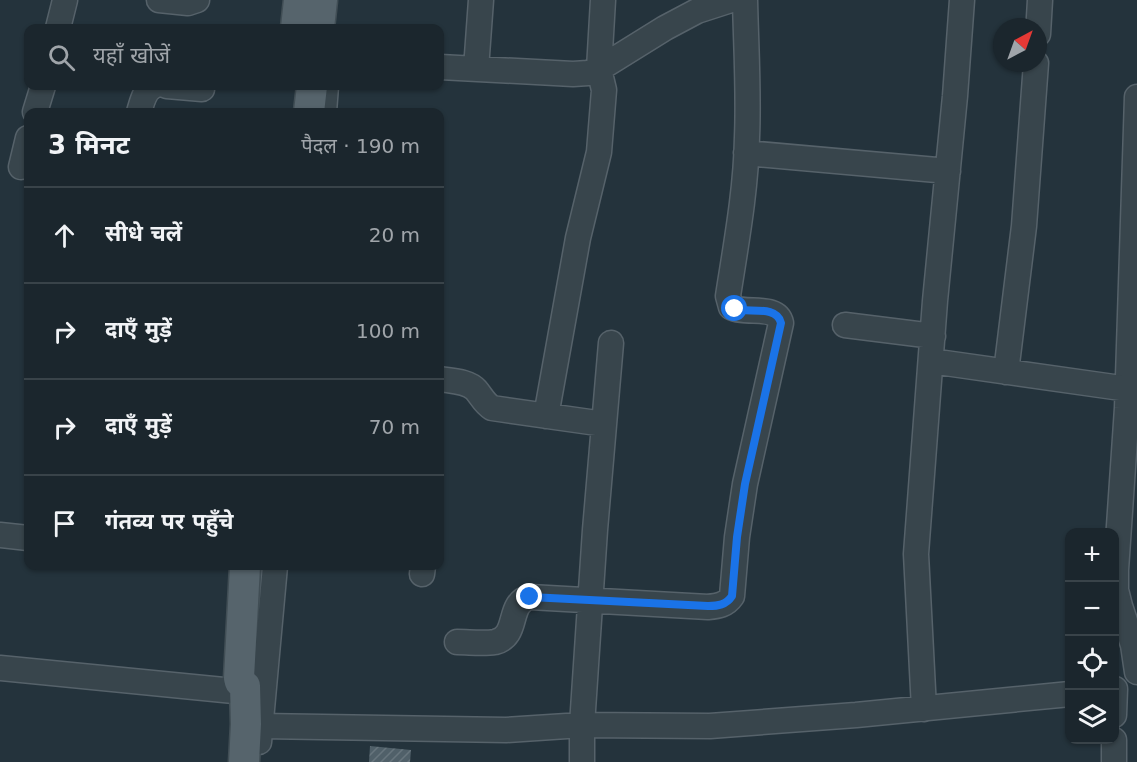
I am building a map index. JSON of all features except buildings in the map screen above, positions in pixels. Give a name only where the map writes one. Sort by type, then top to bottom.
[{"type":"main road","points":[[297,24],[300,0]]},
{"type":"main road","points":[[319,24],[322,0]]},
{"type":"main road","points":[[288,108],[291,90]]},
{"type":"main road","points":[[309,108],[312,90]]},
{"type":"main road","points":[[244,762],[246,724],[244,689],[239,675],[245,570]]},
{"type":"main road","points":[[244,689],[254,680],[264,570]]},
{"type":"street","points":[[59,24],[65,0]]},
{"type":"street","points":[[159,0],[188,3],[197,0]]},
{"type":"street","points":[[331,24],[333,0]]},
{"type":"street","points":[[476,69],[481,0]]},
{"type":"street","points":[[546,416],[578,238],[599,152],[604,90],[599,69],[603,0]]},
{"type":"street","points":[[444,67],[588,73],[599,69],[697,6],[731,0]]},
{"type":"street","points":[[457,642],[486,643],[503,639],[510,632],[517,605],[530,597],[708,606],[724,604],[732,596],[737,537],[745,484],[781,323],[780,318],[773,313],[735,309],[731,307],[728,297],[740,220],[747,138],[745,0]]},
{"type":"street","points":[[924,709],[916,554],[935,301],[962,0]]},
{"type":"street","points":[[1039,18],[1040,0]]},
{"type":"street","points":[[1006,372],[1024,226],[1035,72]]},
{"type":"street","points":[[36,108],[42,90]]},
{"type":"street","points":[[141,108],[148,90]]},
{"type":"street","points":[[324,108],[326,90]]},
{"type":"street","points":[[1137,98],[1131,403],[1116,570],[1116,590],[1133,645],[1137,672]]},
{"type":"street","points":[[16,166],[24,147]]},
{"type":"street","points":[[746,153],[948,171]]},
{"type":"street","points":[[845,325],[933,336]]},
{"type":"street","points":[[582,762],[582,725],[595,530],[611,343]]},
{"type":"street","points":[[931,361],[1006,372],[1131,403]]},
{"type":"street","points":[[444,380],[472,387],[492,408],[604,424]]},
{"type":"street","points":[[0,535],[24,538]]},
{"type":"street","points":[[258,762],[275,570]]},
{"type":"street","points":[[0,668],[244,689]]},
{"type":"street","points":[[1119,689],[1137,687]]},
{"type":"street","points":[[261,726],[506,730],[582,725],[710,726],[924,709],[1065,695]]},
{"type":"street","points":[[1114,744],[1114,762]]},
{"type":"route","points":[[530,597],[708,606],[719,606],[729,601],[732,596],[737,537],[745,484],[781,323],[780,318],[773,313],[735,309]]}]
